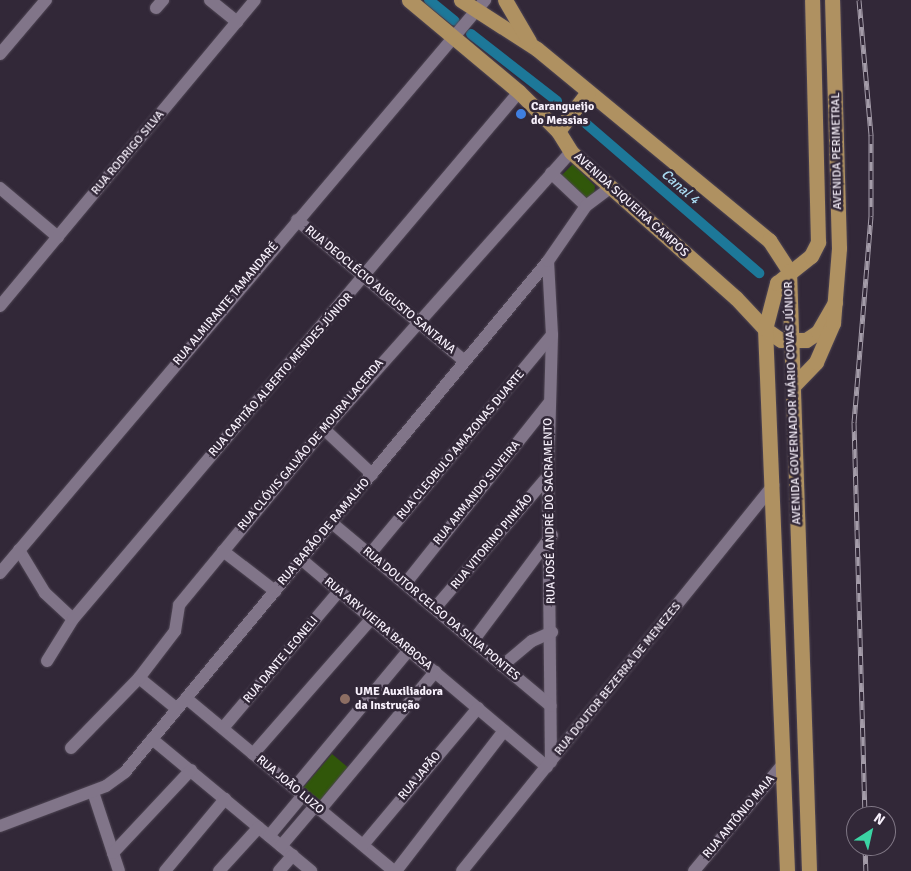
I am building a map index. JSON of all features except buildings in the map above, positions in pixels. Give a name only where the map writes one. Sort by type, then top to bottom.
[{"type":"main road","name":"AVENIDA SIQUEIRA CAMPOS","points":[[409,0],[455,35],[560,128],[571,152],[736,298],[765,329],[781,340],[793,341]]},
{"type":"main road","points":[[461,0],[478,9],[537,50]]},
{"type":"main road","points":[[505,0],[508,13],[537,50],[585,96],[769,240],[789,271]]},
{"type":"main road","name":"AVENIDA PERIMETRAL","points":[[789,271],[811,256],[820,222],[812,0]]},
{"type":"main road","name":"AVENIDA PERIMETRAL","points":[[793,386],[828,339],[835,303],[839,248],[832,0]]},
{"type":"main road","points":[[560,128],[585,96]]},
{"type":"main road","name":"AVENIDA GOVERNADOR MÁRIO COVAS JÚNIOR","points":[[788,871],[774,485],[765,329],[772,291],[789,271]]},
{"type":"main road","name":"AVENIDA GOVERNADOR MÁRIO COVAS JÚNIOR","points":[[789,271],[793,341],[809,871]]},
{"type":"main road","points":[[793,341],[806,340],[818,332],[835,303]]},
{"type":"street","points":[[0,54],[46,0]]},
{"type":"street","points":[[210,0],[237,22]]},
{"type":"street","name":"RUA RODRIGO SILVA","points":[[0,306],[256,0]]},
{"type":"street","name":"RUA ALMIRANTE TAMANDARÉ","points":[[0,572],[478,9]]},
{"type":"street","name":"RUA CAPITÃO ALBERTO MENDES JÚNIOR","points":[[46,661],[73,619],[366,277],[519,92]]},
{"type":"street","name":"RUA CLÓVIS GALVÃO DE MOURA LACERDA","points":[[71,748],[139,678],[175,631],[179,605],[324,429],[416,320],[571,152]]},
{"type":"street","points":[[551,173],[586,206]]},
{"type":"street","points":[[0,188],[58,237]]},
{"type":"street","name":"RUA BARÃO DE RAMALHO","points":[[0,826],[93,792],[120,777],[332,523],[463,360],[548,261],[586,206],[610,188]]},
{"type":"street","name":"RUA DEOCLÉCIO AUGUSTO SANTANA","points":[[297,220],[463,360]]},
{"type":"street","name":"RUA JOSÉ ANDRÉ DO SACRAMENTO","points":[[548,261],[552,335],[548,476],[552,535],[549,764]]},
{"type":"street","name":"RUA CLEOBULO AMAZONAS DUARTE","points":[[370,554],[552,335]]},
{"type":"street","name":"RUA ARMANDO SILVEIRA","points":[[405,584],[549,403]]},
{"type":"street","points":[[324,429],[372,474]]},
{"type":"street","name":"RUA VITORINO PINHÃO","points":[[435,608],[548,476]]},
{"type":"street","name":"RUA DOUTOR BEZERRA DE MENEZES","points":[[462,871],[774,485]]},
{"type":"street","name":"RUA DOUTOR CELSO DA SILVA PONTES","points":[[332,523],[551,706]]},
{"type":"street","points":[[473,640],[552,535]]},
{"type":"street","points":[[19,550],[45,593],[73,619]]},
{"type":"street","points":[[223,551],[275,591]]},
{"type":"street","name":"RUA ARY VIEIRA BARBOSA","points":[[301,559],[504,731],[549,764]]},
{"type":"street","name":"RUA DANTE LEONELI","points":[[223,728],[339,591]]},
{"type":"street","points":[[253,754],[372,618]]},
{"type":"street","points":[[502,666],[532,641],[552,632]]},
{"type":"street","points":[[269,836],[299,792],[409,650]]},
{"type":"street","points":[[281,846],[318,808],[435,672]]},
{"type":"street","points":[[139,678],[177,709]]},
{"type":"street","name":"RUA JOÃO LUZO","points":[[186,698],[395,871]]},
{"type":"street","name":"RUA JAPÃO","points":[[363,845],[478,708]]},
{"type":"street","points":[[395,871],[504,731]]},
{"type":"street","points":[[152,738],[312,871]]},
{"type":"street","name":"RUA ANTÔNIO MAIA","points":[[694,871],[784,763]]},
{"type":"street","points":[[113,853],[190,770]]},
{"type":"street","points":[[93,792],[119,871]]},
{"type":"street","points":[[165,871],[225,799]]},
{"type":"street","points":[[219,871],[259,827]]},
{"type":"street","points":[[279,871],[293,855]]},
{"type":"green space","points":[[573,164],[595,186],[594,196],[587,200],[560,177]]},
{"type":"green space","points":[[332,754],[351,770],[323,805],[303,788]]},
{"type":"waterway","name":"Canal 4","points":[[429,0],[455,21]]},
{"type":"waterway","name":"Canal 4","points":[[471,34],[557,101]]},
{"type":"waterway","name":"Canal 4","points":[[583,121],[759,273]]},
{"type":"railway","points":[[859,0],[871,135],[871,216],[854,422],[865,806]]},
{"type":"railway","points":[[865,856],[866,871]]},
{"type":"place","name":"Carangueijo do Messias","points":[[521,114]]},
{"type":"place","name":"UME Auxiliadora da Instrução","points":[[345,699]]}]
